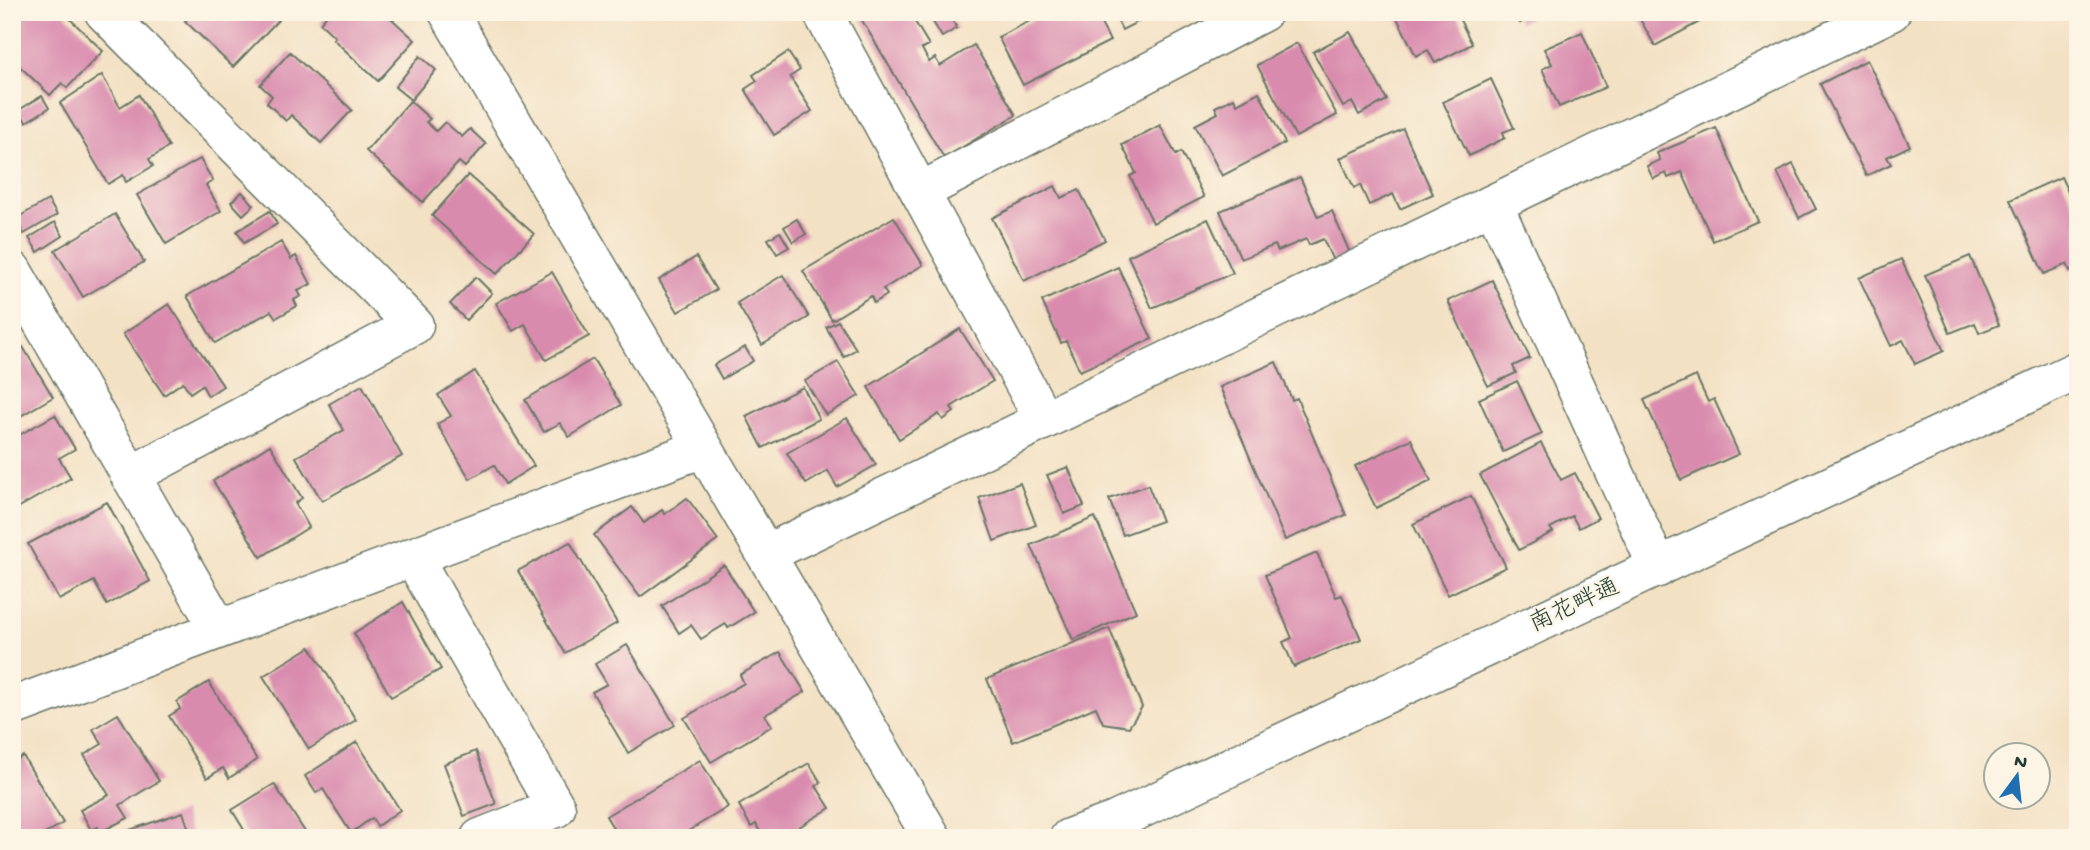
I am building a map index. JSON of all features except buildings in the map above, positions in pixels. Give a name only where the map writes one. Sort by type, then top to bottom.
[{"type":"street","points":[[104,12],[414,325],[131,476]]},
{"type":"street","points":[[448,12],[932,838]]},
{"type":"street","points":[[822,12],[1044,420]]},
{"type":"street","points":[[920,192],[1263,12]]},
{"type":"street","points":[[766,554],[1493,204],[1835,24],[1891,12]]},
{"type":"street","points":[[1493,204],[1658,568]]},
{"type":"street","points":[[12,270],[219,629]]},
{"type":"street","name":"南花畔通","points":[[1069,838],[1115,821],[2078,370]]},
{"type":"street","points":[[12,707],[703,448]]},
{"type":"street","points":[[413,557],[556,808],[480,838]]}]
